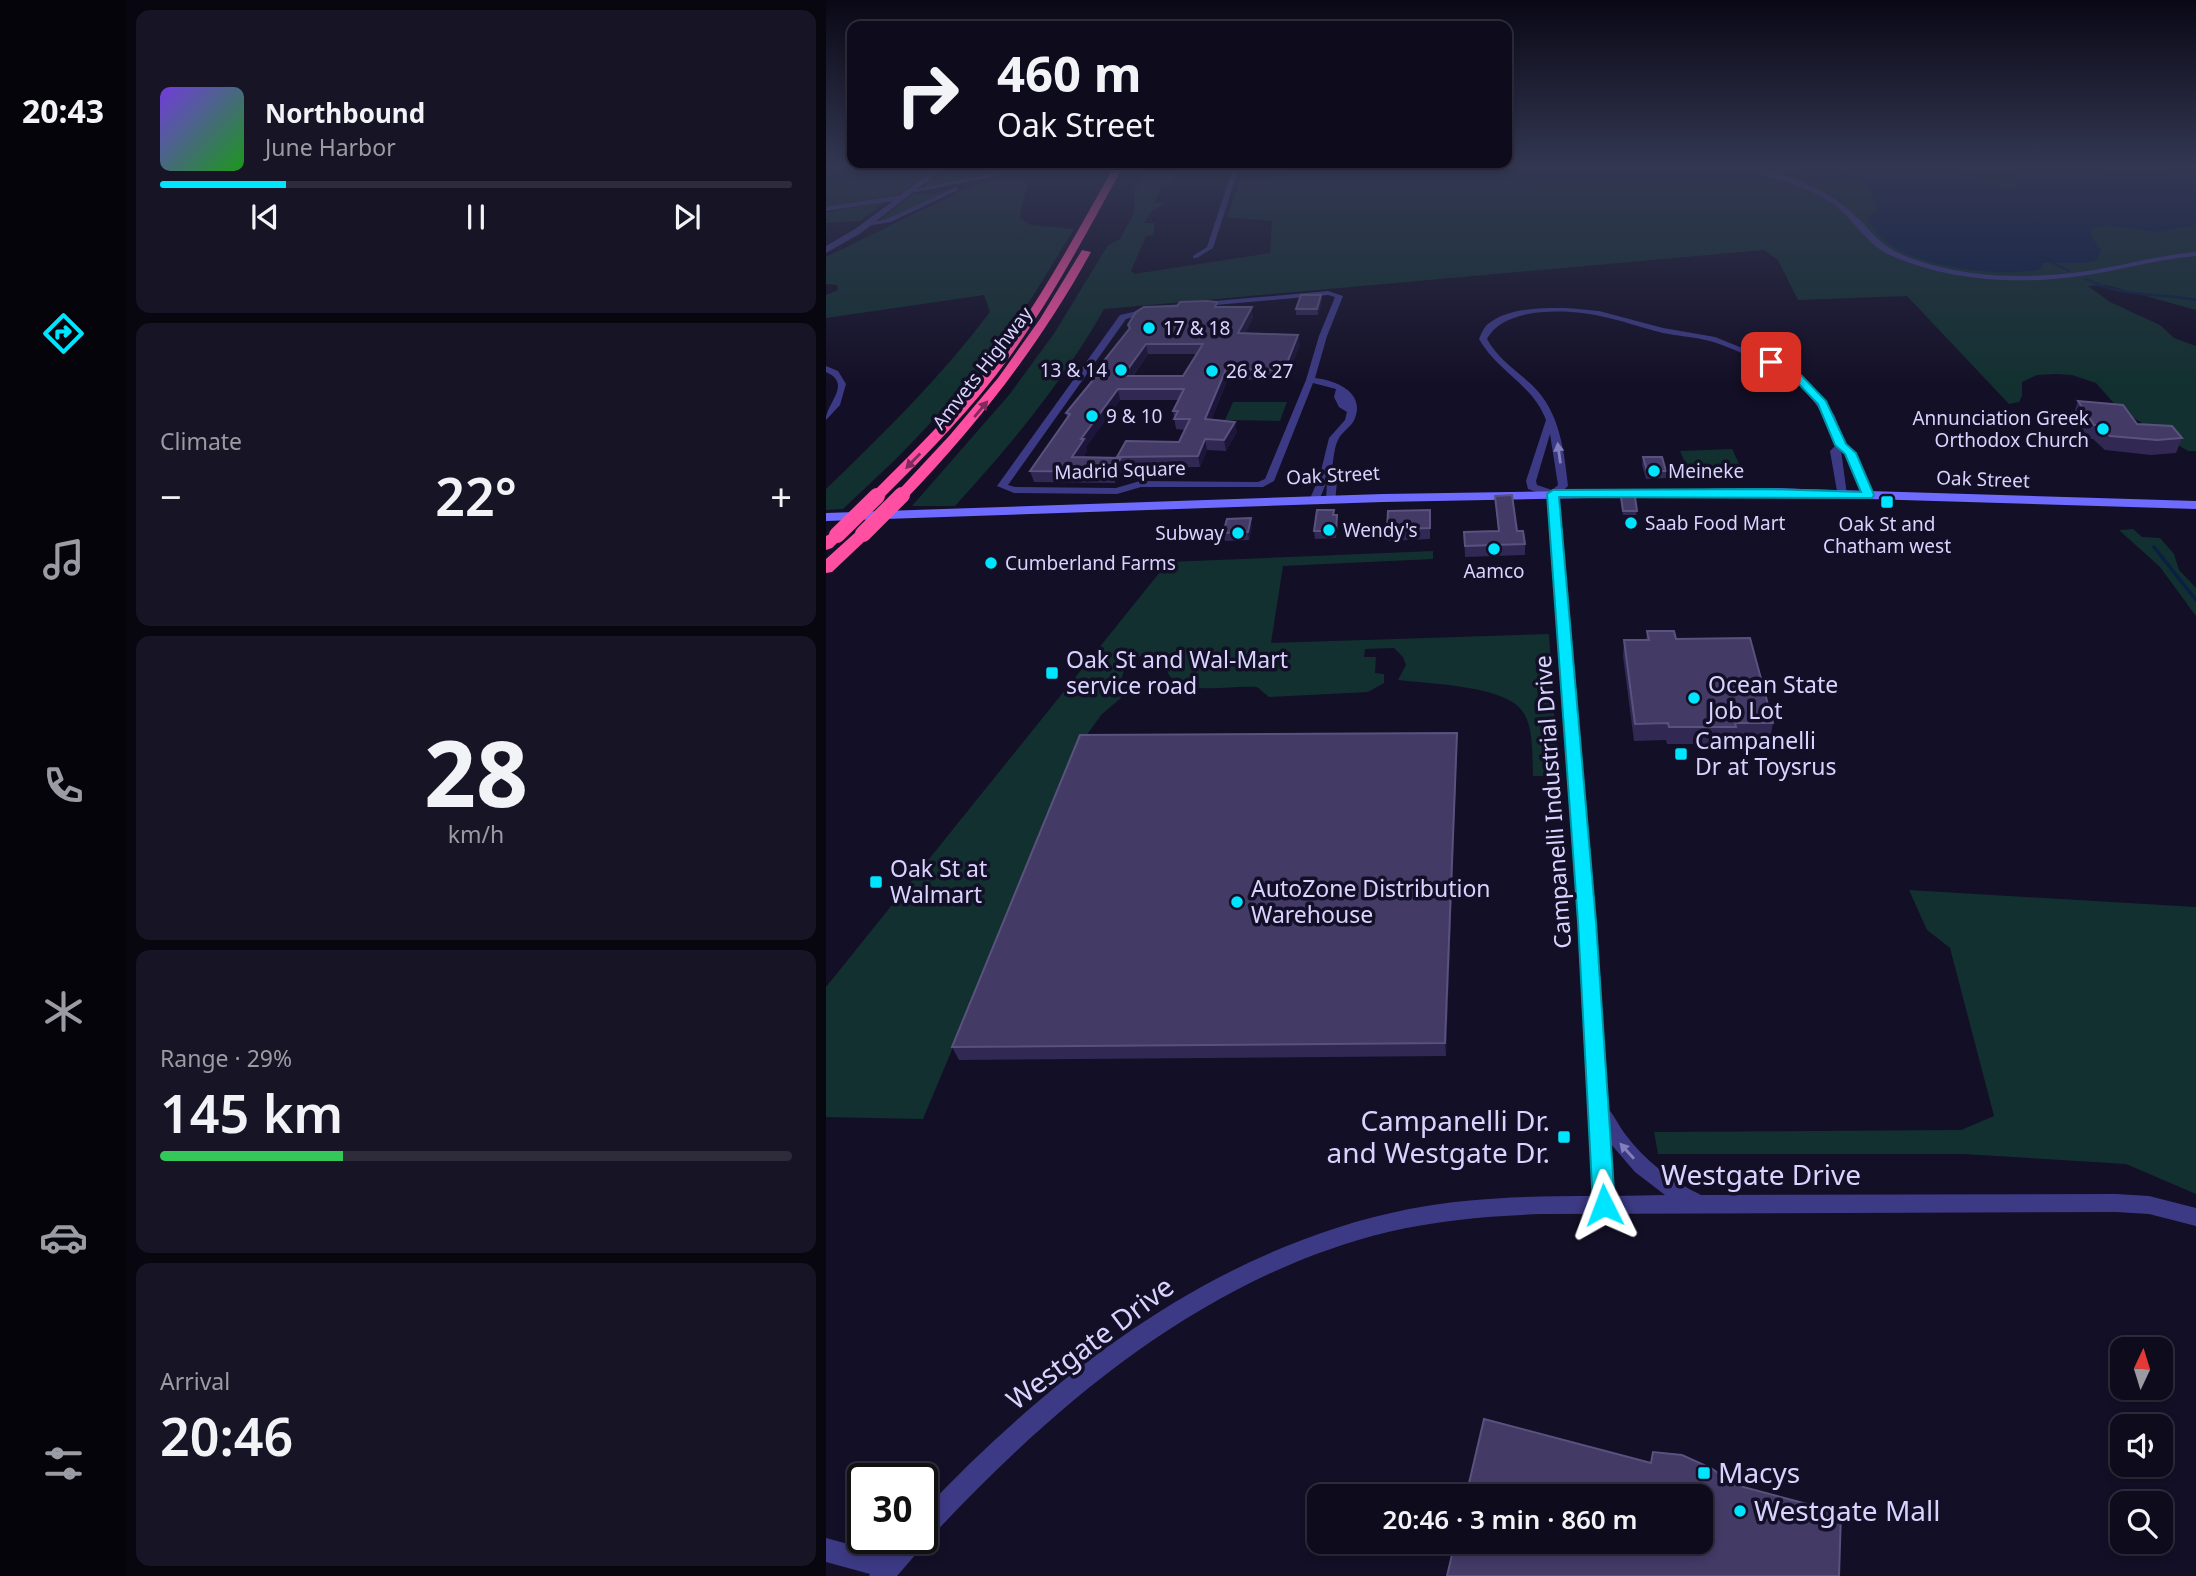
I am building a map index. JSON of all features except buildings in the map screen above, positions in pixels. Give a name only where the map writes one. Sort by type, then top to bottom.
[{"type":"highway","name":"Amvets Highway","points":[[832,540],[936,437],[1008,351],[1078,239]]},
{"type":"highway","name":"Amvets Highway","points":[[826,568],[902,495],[978,414],[1027,350],[1061,298],[1093,239]]},
{"type":"main road","name":"Oak Street","points":[[1331,498],[1532,487],[1558,490]]},
{"type":"main road","name":"Oak Street","points":[[826,517],[1017,513],[1315,498],[1558,490],[1768,492],[2196,505]]},
{"type":"street","points":[[826,250],[844,239]]},
{"type":"street","points":[[1195,257],[1210,248],[1213,239]]},
{"type":"street","points":[[1870,239],[1882,248],[1909,260],[1953,271],[2001,276],[2055,276],[2091,272],[2151,258],[2196,254]]},
{"type":"street","name":"Madrid Square","points":[[1337,294],[1339,296],[1310,380],[1271,478],[1266,484],[1140,484],[1117,491],[1014,490],[1002,486],[1120,319],[1134,312],[1337,294]]},
{"type":"street","name":"Campanelli Industrial Drive","points":[[1604,1205],[1556,432],[1540,400],[1496,360],[1483,335],[1497,321],[1518,314],[1541,310],[1579,310],[1712,339],[1786,369],[1804,383],[1822,403],[1841,445]]},
{"type":"street","points":[[826,369],[838,376],[844,386],[841,398],[826,417]]},
{"type":"street","points":[[1310,380],[1329,382],[1341,389],[1338,397],[1342,405],[1351,410],[1350,419],[1333,440],[1326,473],[1316,486],[1315,498]]},
{"type":"street","points":[[1532,487],[1534,465],[1549,422]]},
{"type":"street","points":[[1842,495],[1835,451],[1841,445],[1850,453],[1868,495]]},
{"type":"street","points":[[1326,473],[1332,482],[1331,498]]},
{"type":"street","name":"Campanelli Industrial Drive","points":[[1598,1106],[1616,1139],[1630,1156],[1666,1186],[1701,1205]]},
{"type":"street","name":"Westgate Drive","points":[[938,1513],[1031,1421],[1138,1338],[1198,1299],[1295,1254],[1368,1228],[1498,1206],[2116,1203],[2148,1205],[2196,1217]]},
{"type":"street","points":[[826,1550],[885,1572],[901,1554]]},
{"type":"green space","points":[[864,239],[1068,239],[1033,296],[980,371],[898,457],[843,509],[826,510],[826,489],[932,382],[990,312],[984,295],[826,318],[826,295],[838,290],[837,285],[826,284],[826,257]]},
{"type":"green space","points":[[1120,239],[1145,239],[1131,271],[1134,274],[1270,253],[1271,239],[2196,239],[2196,310],[2106,285],[2088,286],[2110,302],[2160,325],[2174,338],[2196,346],[2196,451],[2188,451],[2119,409],[2096,383],[2072,375],[2037,375],[2022,382],[2019,402],[2009,404],[1907,296],[1798,300],[1778,260],[1764,250],[1104,309],[1035,412],[955,506],[912,506],[1009,395],[1055,332],[1108,245]]},
{"type":"green space","points":[[1233,402],[1287,402],[1280,421],[1225,420]]},
{"type":"green space","points":[[1732,449],[1744,474],[1691,476],[1680,451]]},
{"type":"green space","points":[[2133,529],[2142,537],[2160,538],[2174,554],[2179,570],[2196,588],[2196,616],[2160,567],[2119,530]]},
{"type":"green space","points":[[1433,551],[1433,559],[1283,566],[1271,643],[1549,634],[1558,776],[1533,776],[1529,726],[1523,712],[1514,703],[1501,696],[1465,687],[1398,680],[1406,665],[1403,657],[1394,648],[1365,649],[1364,657],[1376,657],[1375,673],[1384,674],[1384,683],[1368,692],[1269,697],[1257,687],[1198,688],[1184,685],[1173,680],[1167,670],[1165,655],[1127,657],[1122,678],[1126,686],[1121,698],[1102,714],[1080,744],[923,1119],[826,1117],[826,987],[1168,562]]},
{"type":"green space","points":[[1909,890],[2196,907],[2196,1194],[2126,1164],[1963,1154],[1658,1154],[1654,1132],[1961,1130],[1994,1116],[1950,948],[1927,930]]},
{"type":"water","points":[[1883,239],[2093,239],[2101,250],[2096,261],[2043,263],[2042,269],[2027,272],[1989,272],[1928,261],[1911,256]]},
{"type":"waterway","points":[[2049,261],[2069,271]]},
{"type":"waterway","points":[[2085,279],[2101,285]]},
{"type":"waterway","points":[[2096,284],[2133,293],[2196,300]]},
{"type":"waterway","points":[[2154,547],[2196,600]]},
{"type":"place","name":"17 & 18","points":[[1149,328]]},
{"type":"place","name":"13 & 14","points":[[1121,370]]},
{"type":"place","name":"26 & 27","points":[[1212,371]]},
{"type":"place","name":"9 & 10","points":[[1092,416]]},
{"type":"place","name":"Annunciation Greek Orthodox Church","points":[[2103,429]]},
{"type":"place","name":"Meineke","points":[[1654,471]]},
{"type":"place","name":"Oak St and Chatham west","points":[[1887,502]]},
{"type":"place","name":"Saab Food Mart","points":[[1631,523]]},
{"type":"place","name":"Wendy's","points":[[1329,530]]},
{"type":"place","name":"Subway","points":[[1238,533]]},
{"type":"place","name":"Aamco","points":[[1494,549]]},
{"type":"place","name":"Cumberland Farms","points":[[991,563]]},
{"type":"place","name":"Oak St and Wal-Mart service road","points":[[1052,673]]},
{"type":"place","name":"Ocean State Job Lot","points":[[1694,698]]},
{"type":"place","name":"Campanelli Dr at Toysrus","points":[[1681,754]]},
{"type":"place","name":"Oak St at Walmart","points":[[876,882]]},
{"type":"place","name":"AutoZone Distribution Warehouse","points":[[1237,902]]},
{"type":"place","name":"Campanelli Dr. and Westgate Dr.","points":[[1564,1137]]},
{"type":"place","name":"Macys","points":[[1704,1473]]},
{"type":"place","name":"Westgate Mall","points":[[1740,1511]]},
{"type":"route","points":[[1604,1205],[1575,751],[1553,494],[1768,492],[1868,495],[1850,453],[1841,445],[1822,403],[1797,377],[1771,362]]}]
